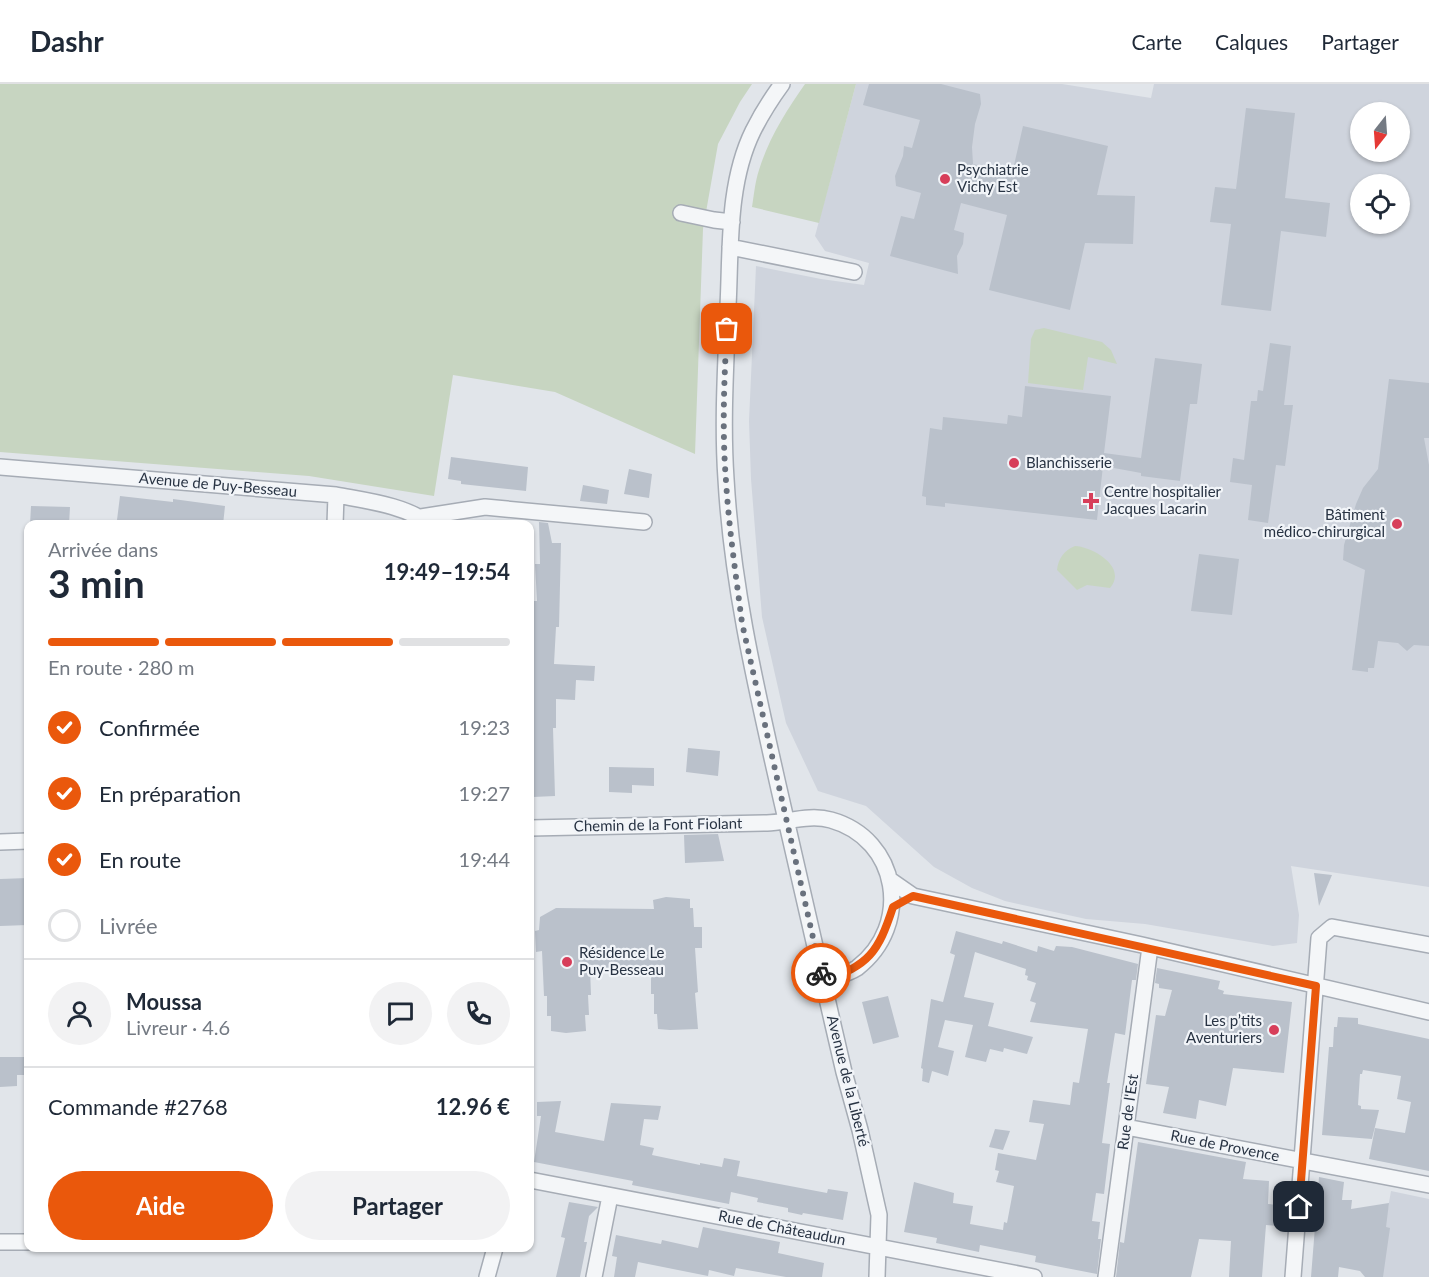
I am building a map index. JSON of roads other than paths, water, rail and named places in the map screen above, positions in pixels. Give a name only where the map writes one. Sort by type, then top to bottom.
[{"type":"street","name":"Avenue de la Liberté","points":[[782,84],[752,132],[741,161],[735,193],[730,246],[724,404],[726,480],[742,623],[823,981],[875,1193],[879,1215],[877,1277]]},
{"type":"street","points":[[681,213],[732,222]]},
{"type":"street","points":[[730,246],[854,272]]},
{"type":"street","name":"Avenue de Puy-Besseau","points":[[0,467],[336,495],[380,503],[423,520]]},
{"type":"street","points":[[335,520],[336,495]]},
{"type":"street","points":[[430,520],[485,507],[644,522]]},
{"type":"street","name":"Chemin de la Font Fiolant","points":[[534,828],[828,819],[850,827],[876,848],[890,880]]},
{"type":"street","points":[[0,842],[24,841]]},
{"type":"street","points":[[890,880],[913,896],[1150,947],[1429,1012]]},
{"type":"street","points":[[823,981],[856,969],[870,955],[884,935],[893,907],[890,880]]},
{"type":"street","points":[[893,907],[913,896]]},
{"type":"street","points":[[1293,1277],[1319,938],[1332,927],[1429,945]]},
{"type":"street","name":"Rue de l'Est","points":[[1106,1277],[1150,947]]},
{"type":"street","name":"Rue de Provence","points":[[1126,1127],[1429,1185]]},
{"type":"street","name":"Rue de Châteaudun","points":[[534,1181],[1034,1277]]},
{"type":"street","points":[[594,1277],[610,1196]]},
{"type":"street","points":[[0,1242],[24,1242]]},
{"type":"street","points":[[487,1277],[494,1252]]},
{"type":"place","name":"Psychiatrie Vichy Est","points":[[945,179]]},
{"type":"place","name":"Blanchisserie","points":[[1014,463]]},
{"type":"place","name":"Centre hospitalier Jacques Lacarin","points":[[1091,501]]},
{"type":"place","name":"Bâtiment médico-chirurgical","points":[[1397,524]]},
{"type":"place","name":"Résidence Le Puy-Besseau","points":[[567,962]]},
{"type":"place","name":"Les p’tits Aventuriers","points":[[1274,1030]]}]
